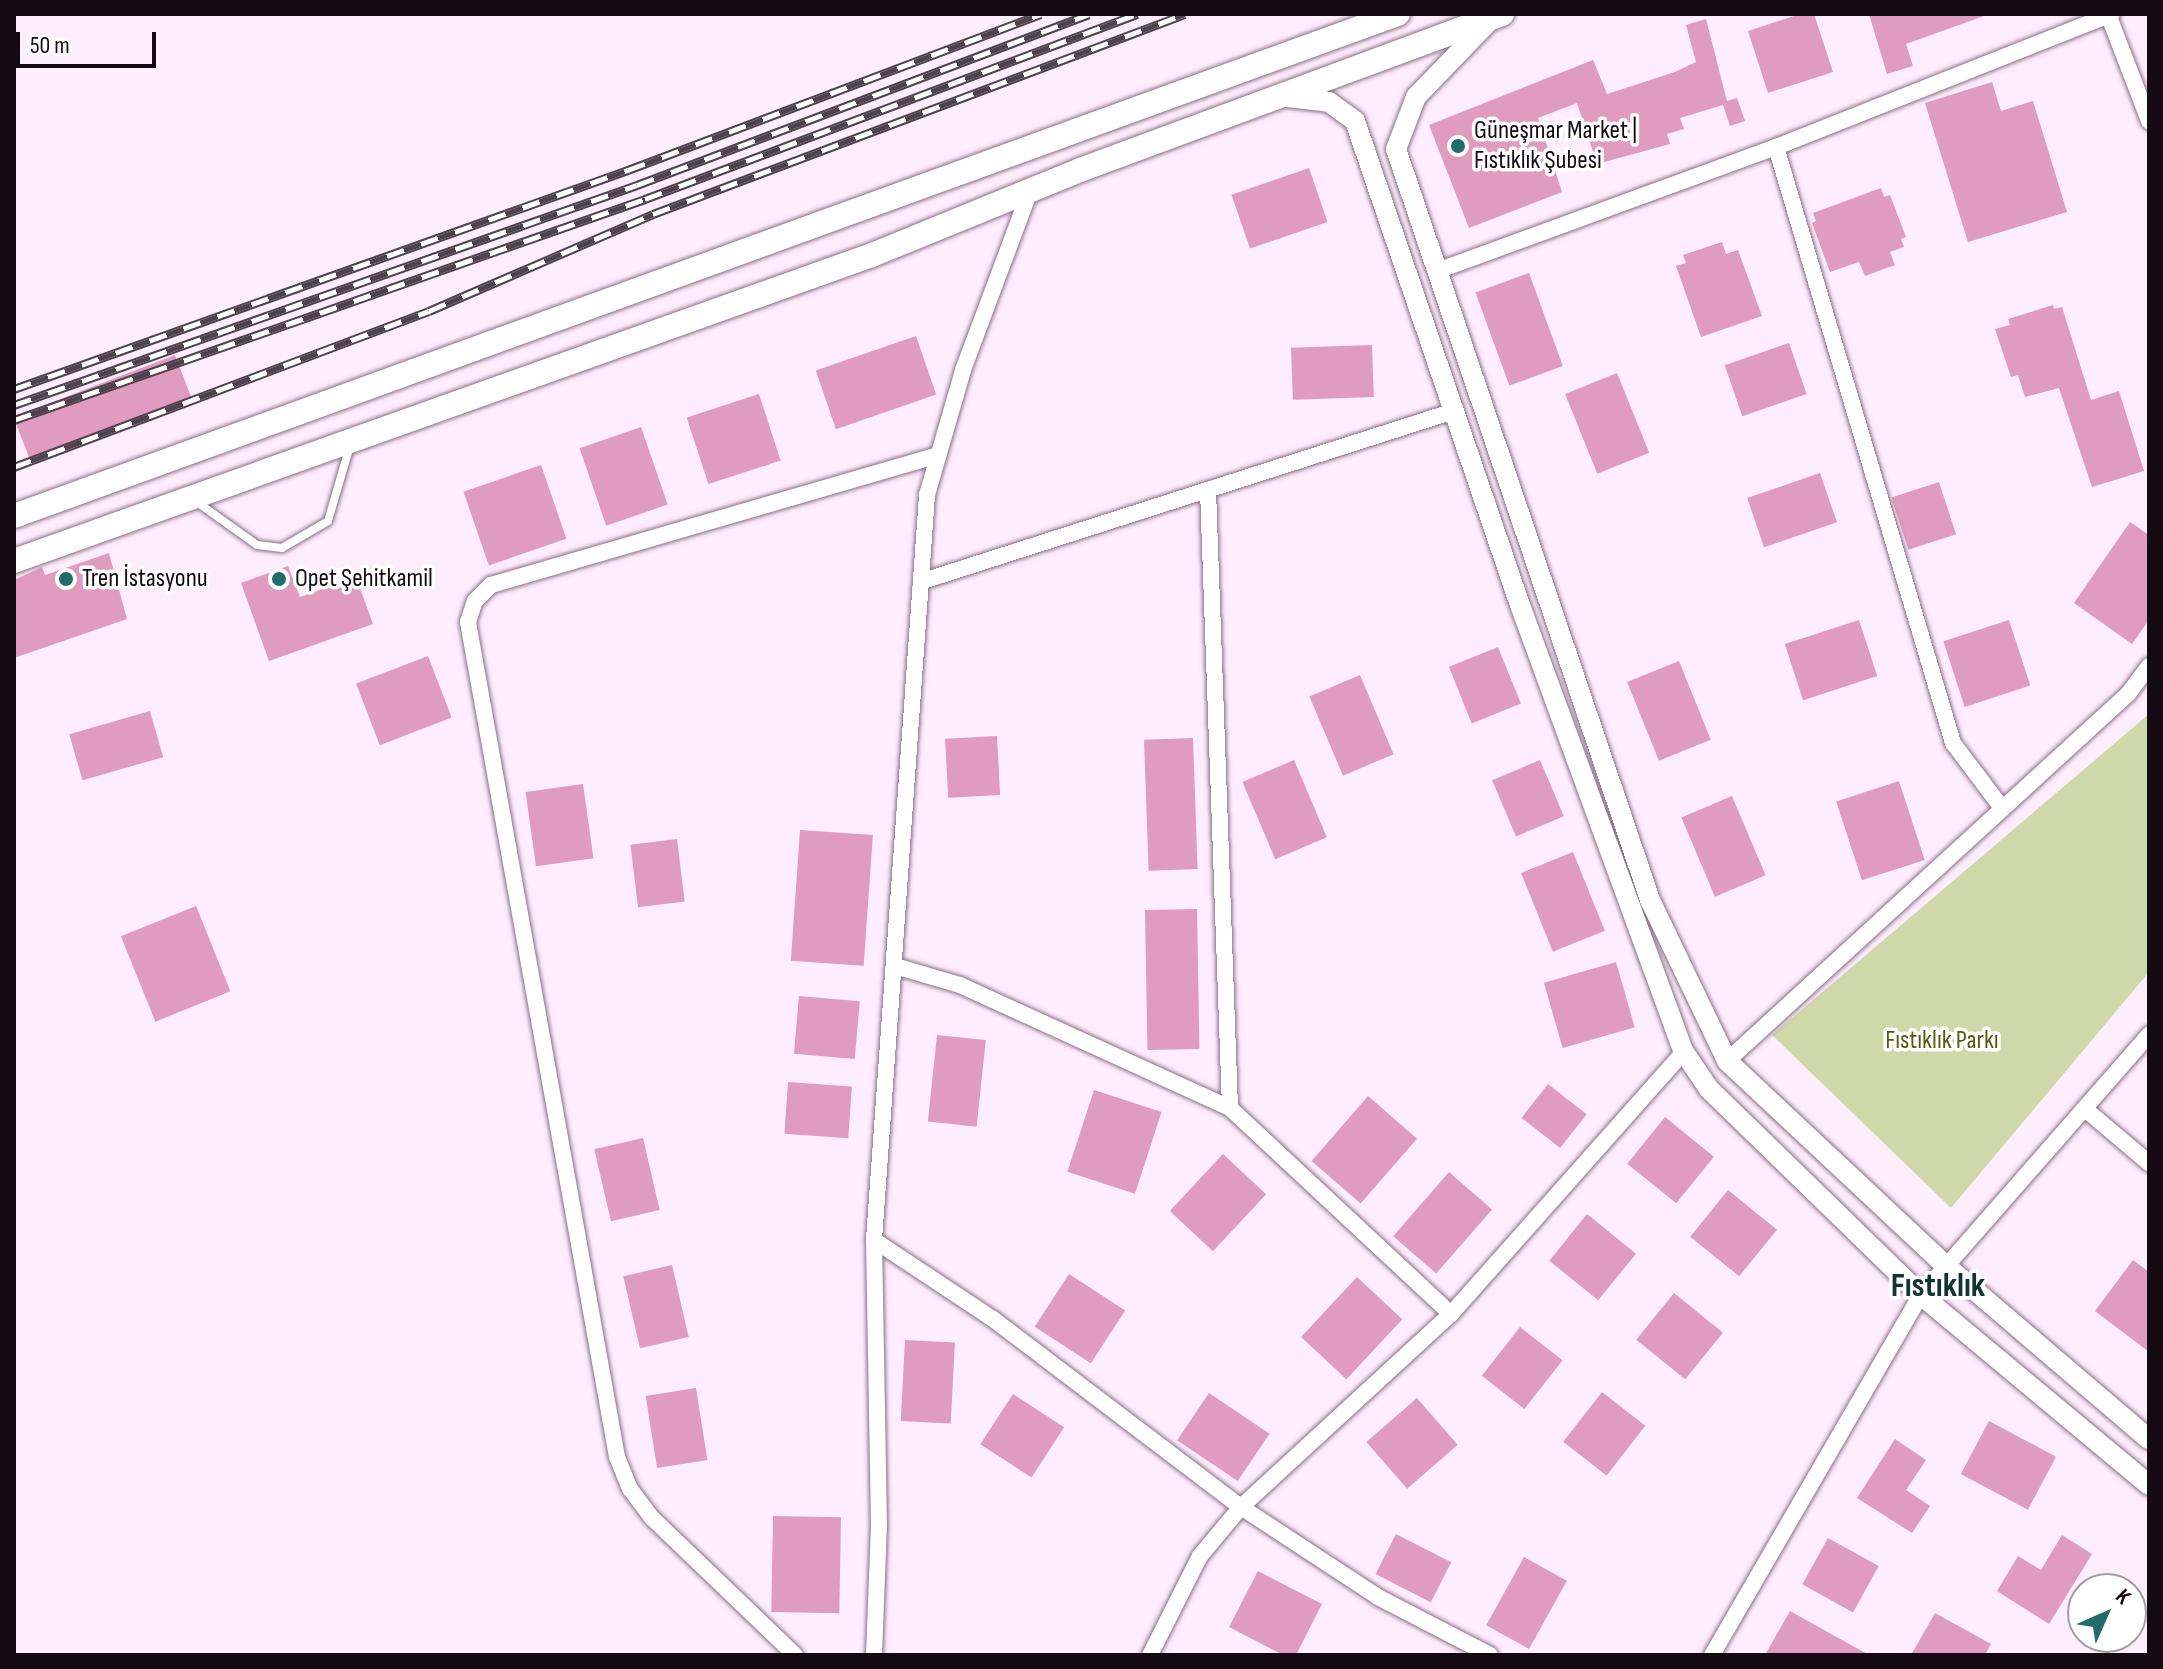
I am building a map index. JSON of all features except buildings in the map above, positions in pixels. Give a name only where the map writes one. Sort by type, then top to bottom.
[{"type":"main road","points":[[14,516],[1398,14]]},
{"type":"main road","points":[[14,561],[872,255],[1030,191],[1497,16]]},
{"type":"street","points":[[1437,271],[1776,147],[2110,14],[2149,121]]},
{"type":"street","points":[[1497,16],[1416,97],[1396,149],[1650,900],[1727,1061],[1945,1265],[2149,1439]]},
{"type":"street","points":[[1279,96],[1329,102],[1355,121],[1454,411],[1684,1052],[1709,1089],[1921,1295],[2149,1485]]},
{"type":"street","points":[[1776,147],[1953,743],[2002,808]]},
{"type":"street","points":[[874,1655],[879,1526],[874,1240],[927,495],[963,370],[1030,191]]},
{"type":"street","points":[[923,581],[1454,411]]},
{"type":"street","points":[[795,1655],[652,1518],[630,1489],[617,1457],[468,622],[475,601],[491,585],[939,455]]},
{"type":"street","points":[[1208,490],[1230,1108]]},
{"type":"street","points":[[1727,1061],[2128,694],[2149,666]]},
{"type":"street","points":[[895,966],[960,985],[1230,1108],[1451,1314]]},
{"type":"street","points":[[1712,1655],[1921,1295],[2149,1035]]},
{"type":"street","points":[[1150,1655],[1200,1556],[1241,1507],[1451,1314],[1684,1052]]},
{"type":"street","points":[[2085,1109],[2149,1163]]},
{"type":"street","points":[[874,1240],[993,1319],[1241,1507],[1378,1597],[1490,1655]]},
{"type":"lane","points":[[190,497],[257,545],[282,548],[328,521],[352,438]]},
{"type":"green space","name":"Fıstıklık Parkı","points":[[2149,714],[2149,972],[1951,1208],[1772,1035]]},
{"type":"railway","points":[[14,389],[628,170],[1041,14]]},
{"type":"railway","points":[[14,405],[637,185],[1089,14]]},
{"type":"railway","points":[[14,420],[645,199],[1137,14]]},
{"type":"railway","points":[[14,467],[429,311],[653,214],[1185,14]]},
{"type":"place","name":"Güneşmar Market | Fıstıklık Şubesi","points":[[1458,146]]},
{"type":"place","name":"Tren İstasyonu","points":[[66,579]]},
{"type":"place","name":"Opet Şehitkamil","points":[[279,579]]},
{"type":"district","name":"Fıstıklık","points":[[1938,1286]]}]
